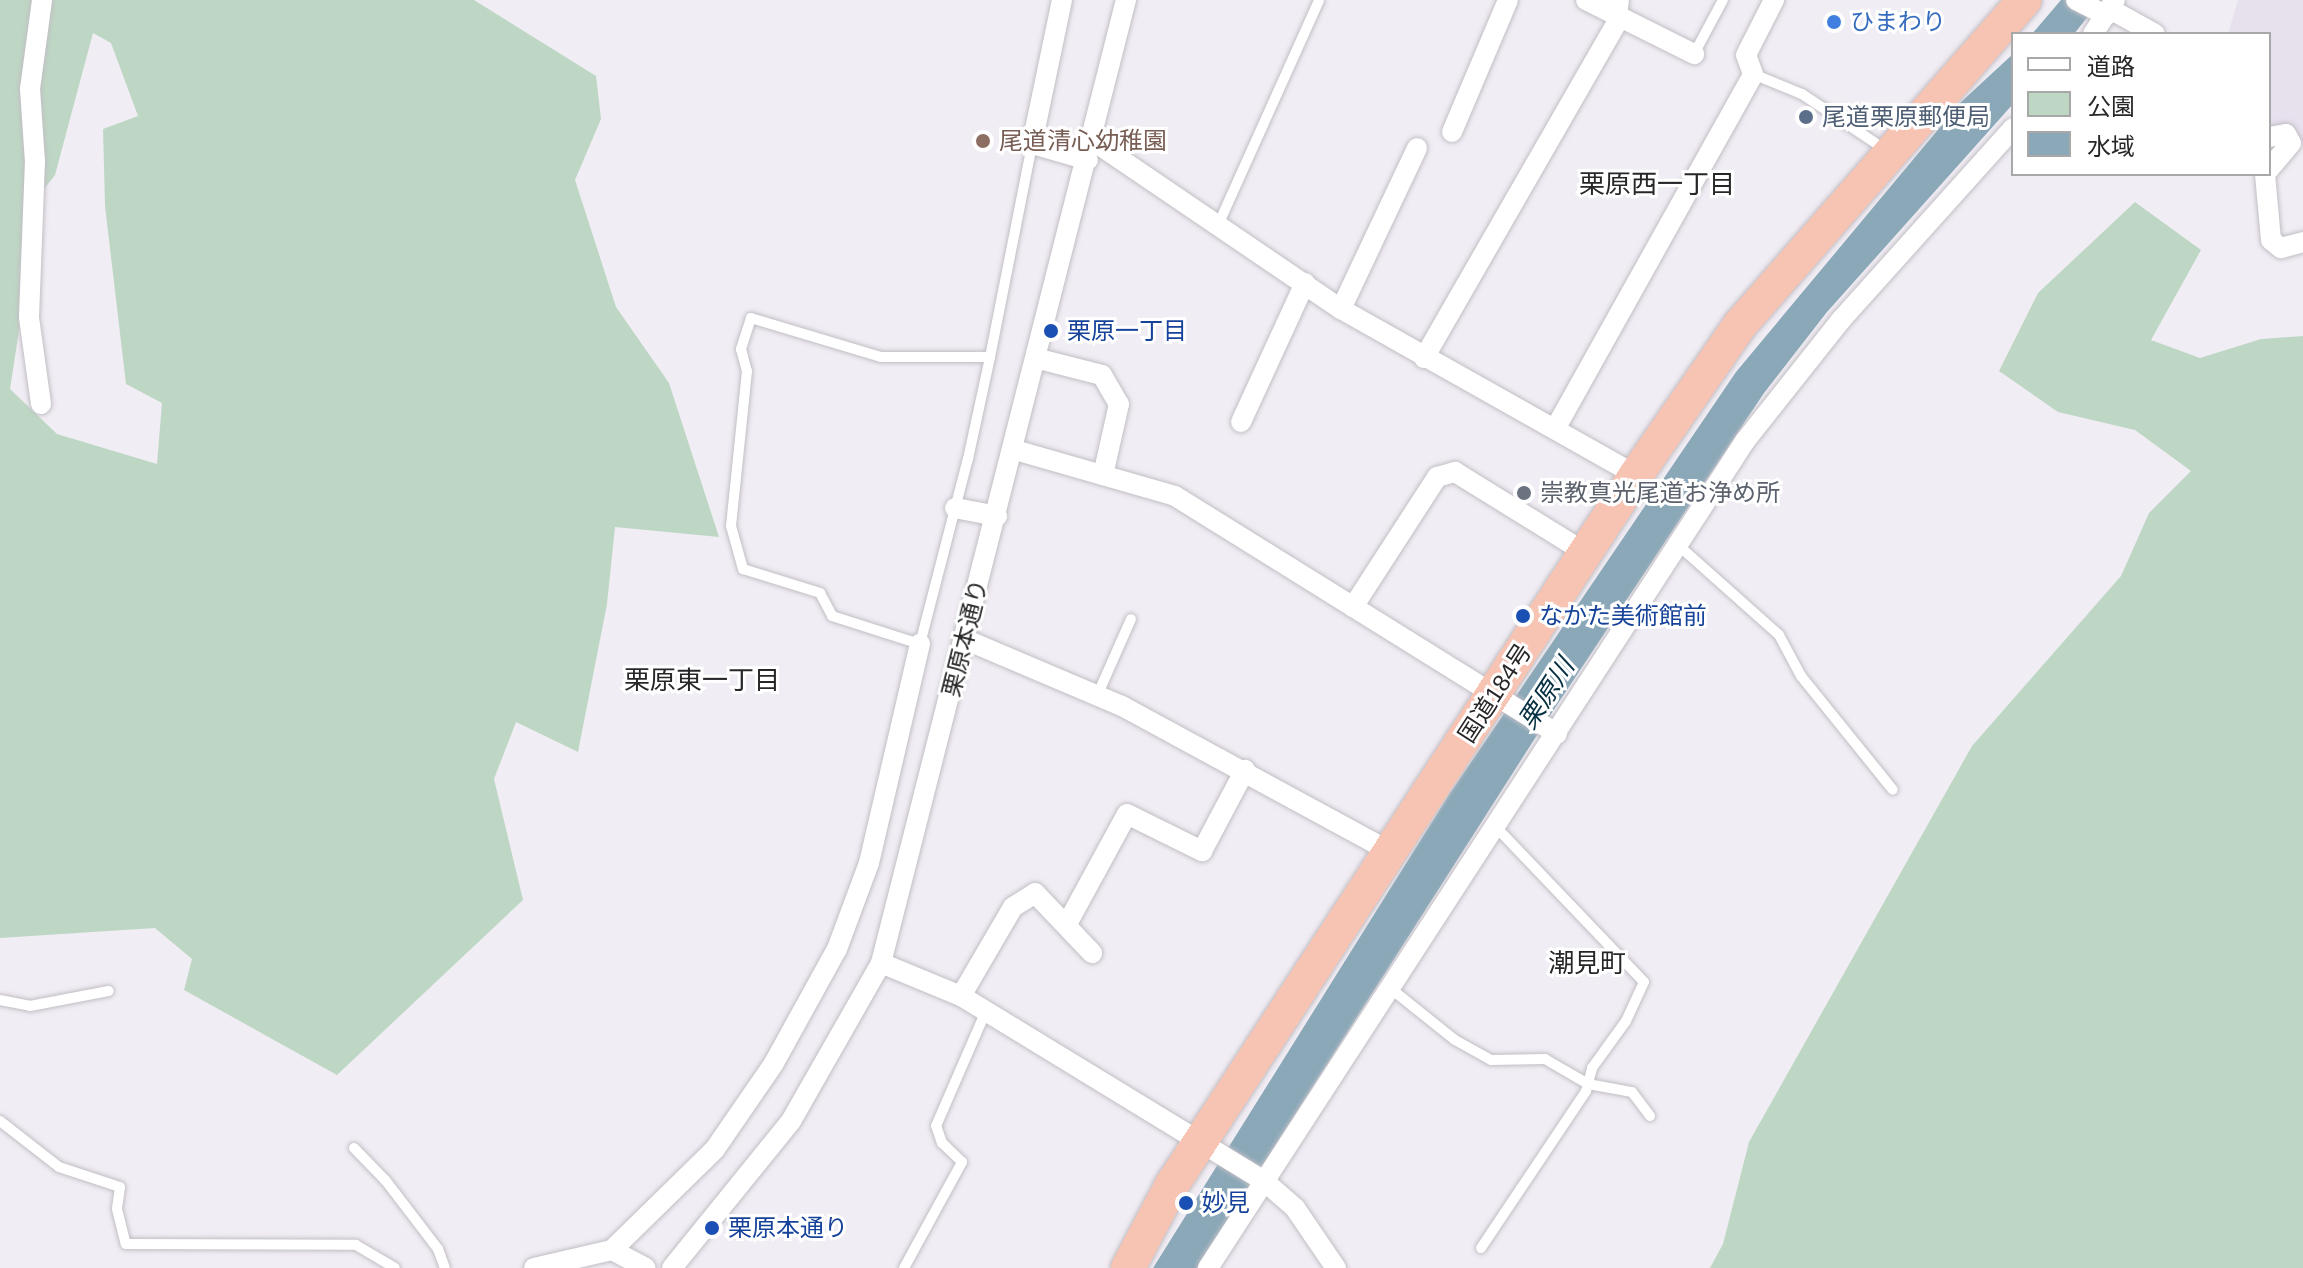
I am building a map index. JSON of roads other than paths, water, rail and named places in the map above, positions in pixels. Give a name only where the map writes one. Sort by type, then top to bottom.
[{"type":"highway","name":"国道184号","points":[[1128,1268],[1172,1185],[1212,1147],[1393,853],[1503,700],[1586,553],[1740,325],[1888,151],[2025,0]]},
{"type":"street","points":[[41,404],[29,317],[35,162],[30,89],[42,0]]},
{"type":"street","points":[[1062,0],[1032,144],[1090,150],[1219,223],[1341,309],[1636,475]]},
{"type":"street","name":"栗原本通り","points":[[672,1268],[791,1121],[881,963],[1039,359],[1126,0]]},
{"type":"street","points":[[1452,132],[1508,0]]},
{"type":"street","points":[[1586,0],[1618,7],[1694,54]]},
{"type":"street","points":[[1555,429],[1753,74],[1746,55],[1774,0]]},
{"type":"street","points":[[2076,0],[2107,8],[2151,32]]},
{"type":"street","points":[[1424,358],[1618,7]]},
{"type":"street","points":[[2094,32],[2107,8]]},
{"type":"street","points":[[1208,1268],[1258,1176],[1390,988],[1496,827],[1551,730],[1788,383],[2011,130]]},
{"type":"street","points":[[2271,137],[2286,134],[2291,143],[2271,167]]},
{"type":"street","points":[[1341,309],[1417,148]]},
{"type":"street","points":[[2265,176],[2271,240],[2281,248],[2303,242]]},
{"type":"street","points":[[1241,422],[1305,283]]},
{"type":"street","points":[[1039,359],[1102,375],[1119,404],[1103,475]]},
{"type":"street","points":[[1015,450],[1175,496],[1551,730]]},
{"type":"street","points":[[1353,607],[1437,477],[1455,472],[1586,553]]},
{"type":"street","points":[[955,508],[997,516]]},
{"type":"street","points":[[964,639],[1097,696],[1245,770],[1393,853]]},
{"type":"street","points":[[534,1268],[612,1250],[715,1149],[774,1063],[837,949],[869,863],[920,644]]},
{"type":"street","points":[[1067,924],[1127,814],[1202,851],[1245,770]]},
{"type":"street","points":[[961,996],[1013,907],[1035,893],[1092,953]]},
{"type":"street","points":[[881,963],[961,996],[1258,1176],[1295,1208],[1336,1268]]},
{"type":"street","points":[[612,1250],[646,1268]]},
{"type":"lane","points":[[1219,223],[1319,0]]},
{"type":"lane","points":[[1694,54],[1723,0]]},
{"type":"lane","points":[[1753,74],[1802,94],[1888,151]]},
{"type":"lane","points":[[990,357],[881,357],[751,318],[741,349],[747,371],[731,526],[743,569],[820,593],[832,616],[920,644],[990,357],[1032,144]]},
{"type":"lane","points":[[1678,545],[1779,635],[1801,676],[1893,790]]},
{"type":"lane","points":[[1097,696],[1131,619]]},
{"type":"lane","points":[[1481,1248],[1588,1084],[1644,982],[1496,827]]},
{"type":"lane","points":[[1390,988],[1455,1040],[1491,1060],[1545,1059],[1588,1084],[1632,1092],[1650,1116]]},
{"type":"lane","points":[[0,1000],[30,1006],[109,991]]},
{"type":"lane","points":[[904,1268],[962,1162],[942,1143],[936,1126],[986,1011]]},
{"type":"lane","points":[[0,1121],[59,1167],[81,1170],[120,1187],[117,1209],[126,1244],[356,1245],[395,1268]]},
{"type":"lane","points":[[354,1148],[395,1193],[438,1249],[445,1268]]},
{"type":"water","points":[[2061,0],[2101,0],[2076,32],[2034,32]]},
{"type":"water","name":"栗原川","points":[[2011,56],[2011,106],[1827,312],[1764,393],[1539,732],[1197,1268],[1153,1268],[1450,793],[1736,372],[1961,102]]},
{"type":"place","name":"ひまわり","points":[[1834,22]]},
{"type":"place","name":"尾道栗原郵便局","points":[[1806,117]]},
{"type":"place","name":"尾道清心幼稚園","points":[[983,141]]},
{"type":"place","name":"栗原一丁目","points":[[1051,331]]},
{"type":"place","name":"崇教真光尾道お浄め所","points":[[1524,493]]},
{"type":"place","name":"なかた美術館前","points":[[1523,616]]},
{"type":"place","name":"妙見","points":[[1186,1203]]},
{"type":"place","name":"栗原本通り","points":[[712,1228]]},
{"type":"district","name":"栗原西一丁目","points":[[1657,185]]},
{"type":"district","name":"栗原東一丁目","points":[[702,681]]},
{"type":"district","name":"潮見町","points":[[1587,964]]}]
